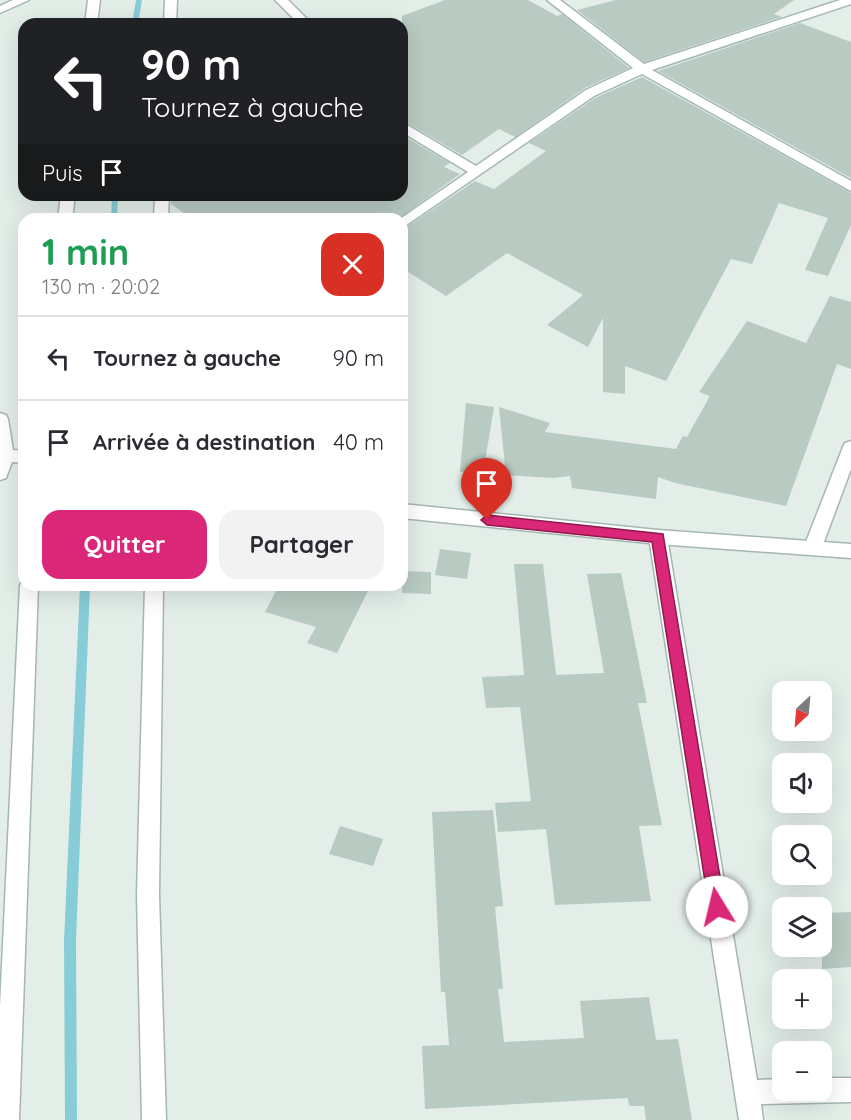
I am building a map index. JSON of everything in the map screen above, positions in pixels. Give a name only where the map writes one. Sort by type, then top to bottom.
[{"type":"street","points":[[0,10],[23,0]]},
{"type":"street","points":[[92,18],[94,0]]},
{"type":"street","points":[[170,18],[171,0]]},
{"type":"street","points":[[281,0],[300,18]]},
{"type":"street","points":[[553,0],[642,69],[851,187]]},
{"type":"street","points":[[408,220],[590,93],[642,69],[851,0]]},
{"type":"street","points":[[408,130],[477,172]]},
{"type":"street","points":[[0,419],[6,455],[0,474]]},
{"type":"street","points":[[813,547],[851,447]]},
{"type":"street","points":[[6,455],[18,456]]},
{"type":"street","points":[[408,512],[658,537],[851,550]]},
{"type":"street","points":[[658,537],[751,1120]]},
{"type":"street","points":[[7,1120],[29,591]]},
{"type":"street","points":[[153,1120],[148,895],[154,591]]},
{"type":"street","points":[[746,1092],[851,1090]]},
{"type":"building","points":[[445,0],[528,0],[557,16],[562,14],[629,68],[585,88],[515,137],[499,129],[462,155],[408,124],[408,18],[402,18],[402,16]]},
{"type":"building","points":[[616,0],[794,0],[774,14],[782,17],[644,62],[577,10]]},
{"type":"building","points":[[800,23],[851,42],[851,178],[658,71]]},
{"type":"building","points":[[642,77],[851,193],[851,225],[828,276],[805,270],[828,218],[779,203],[752,264],[731,259],[666,381],[625,366],[625,394],[603,392],[603,318],[588,347],[547,325],[583,295],[507,253],[446,296],[408,272],[408,226],[475,181],[494,189],[546,151],[529,143],[595,98]]},
{"type":"building","points":[[408,138],[450,163],[444,167],[460,174],[406,213],[184,213],[171,204],[171,201],[408,201]]},
{"type":"building","points":[[830,296],[851,302],[851,369],[837,364],[786,506],[675,483],[658,477],[656,499],[572,488],[570,476],[553,478],[506,475],[499,407],[550,423],[545,432],[676,449],[683,436],[687,437],[710,396],[699,392],[747,321],[806,343]]},
{"type":"building","points":[[466,403],[494,407],[483,474],[460,472]]},
{"type":"building","points":[[440,549],[471,553],[467,579],[435,575]]},
{"type":"building","points":[[514,564],[543,564],[556,675],[604,673],[587,574],[621,573],[647,703],[638,703],[662,825],[639,826],[651,901],[555,905],[546,829],[498,832],[495,803],[531,801],[520,707],[486,708],[482,677],[524,675]]},
{"type":"building","points":[[408,571],[431,572],[431,594],[402,593],[402,591],[408,591]]},
{"type":"building","points":[[276,591],[368,591],[337,653],[307,643],[316,627],[265,612]]},
{"type":"building","points":[[493,810],[503,906],[495,907],[503,989],[498,989],[504,1042],[584,1038],[580,1001],[649,997],[656,1040],[678,1039],[692,1120],[646,1120],[644,1106],[629,1106],[628,1098],[425,1109],[422,1046],[449,1045],[445,992],[441,992],[432,812]]},
{"type":"building","points":[[340,826],[383,839],[373,866],[329,854]]},
{"type":"building","points":[[851,912],[851,967],[822,969],[822,957],[832,957],[832,913]]},
{"type":"waterway","points":[[136,18],[139,0]]},
{"type":"waterway","points":[[114,213],[115,201]]},
{"type":"waterway","points":[[71,1120],[70,941],[85,591]]},
{"type":"route","points":[[487,520],[658,537],[717,907]]}]
